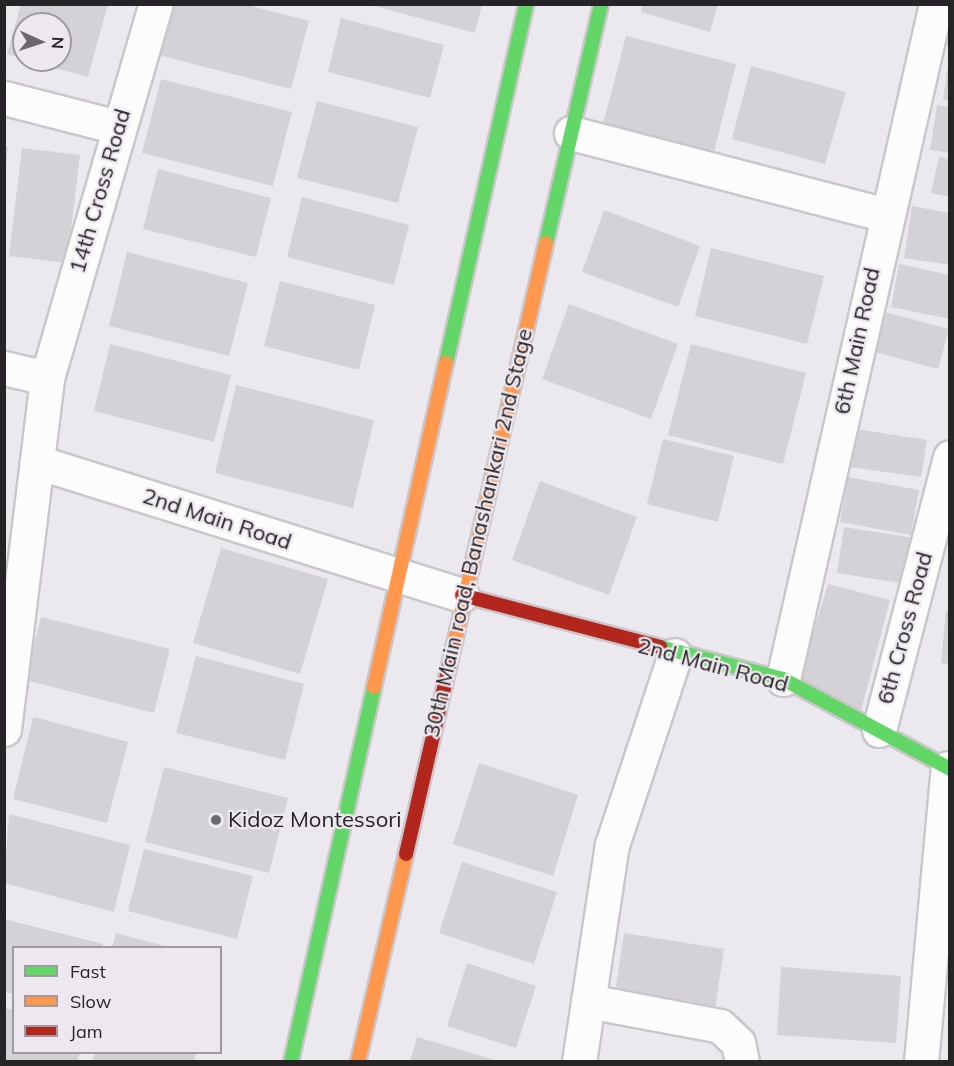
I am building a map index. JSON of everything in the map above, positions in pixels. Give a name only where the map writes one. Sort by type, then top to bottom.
[{"type":"main road","points":[[291,1062],[397,576],[526,4]]},
{"type":"main road","name":"30th Main road, Banashankari 2nd Stage","points":[[358,1062],[462,595],[601,4]]},
{"type":"main road","name":"2nd Main Road","points":[[462,595],[675,655],[783,679],[949,769]]},
{"type":"street","name":"14th Cross Road","points":[[5,727],[46,378],[156,4]]},
{"type":"street","name":"6th Main Road","points":[[783,679],[885,215],[936,4]]},
{"type":"street","points":[[4,98],[118,127]]},
{"type":"street","points":[[571,134],[885,215]]},
{"type":"street","points":[[4,368],[46,378]]},
{"type":"street","name":"6th Cross Road","points":[[879,730],[950,457]]},
{"type":"street","name":"2nd Main Road","points":[[37,462],[462,595]]},
{"type":"street","points":[[579,1062],[612,845],[675,655]]},
{"type":"street","points":[[921,1062],[949,769]]},
{"type":"street","points":[[588,1001],[720,1026],[738,1043],[742,1062]]},
{"type":"building","points":[[21,4],[108,4],[88,77],[70,72],[72,72],[72,12],[19,12]]},
{"type":"building","points":[[171,4],[243,4],[309,21],[291,89],[158,55]]},
{"type":"building","points":[[367,4],[482,4],[475,33]]},
{"type":"building","points":[[643,4],[718,4],[710,32],[641,12]]},
{"type":"building","points":[[950,7],[950,46],[943,45]]},
{"type":"building","points":[[341,18],[444,45],[430,98],[328,72]]},
{"type":"building","points":[[12,36],[12,55],[7,54]]},
{"type":"building","points":[[626,36],[736,64],[714,152],[603,124]]},
{"type":"building","points":[[948,65],[950,65],[950,101],[943,100]]},
{"type":"building","points":[[751,66],[846,92],[825,164],[732,139]]},
{"type":"building","points":[[161,79],[292,112],[273,186],[142,153]]},
{"type":"building","points":[[317,101],[418,127],[398,203],[297,178]]},
{"type":"building","points":[[937,105],[950,107],[950,153],[930,150]]},
{"type":"building","points":[[4,147],[8,147],[6,167],[4,167]]},
{"type":"building","points":[[22,148],[80,155],[67,263],[9,256]]},
{"type":"building","points":[[939,157],[950,159],[950,197],[931,193]]},
{"type":"building","points":[[158,169],[271,198],[256,257],[143,229]]},
{"type":"building","points":[[302,197],[409,225],[394,285],[287,257]]},
{"type":"building","points":[[912,206],[950,213],[950,265],[904,258]]},
{"type":"building","points":[[604,210],[700,246],[678,307],[582,272]]},
{"type":"building","points":[[711,248],[824,276],[807,344],[695,316]]},
{"type":"building","points":[[127,252],[248,283],[229,356],[109,326]]},
{"type":"building","points":[[899,264],[950,275],[950,319],[891,307]]},
{"type":"building","points":[[280,281],[375,305],[359,370],[264,346]]},
{"type":"building","points":[[569,304],[678,344],[651,419],[542,379]]},
{"type":"building","points":[[873,309],[949,329],[938,369],[863,349]]},
{"type":"building","points":[[110,344],[231,375],[214,442],[94,411]]},
{"type":"building","points":[[691,344],[806,373],[783,464],[668,435]]},
{"type":"building","points":[[236,385],[374,420],[353,508],[215,473]]},
{"type":"building","points":[[856,429],[927,440],[921,477],[850,467]]},
{"type":"building","points":[[663,439],[734,456],[718,522],[647,504]]},
{"type":"building","points":[[848,477],[919,490],[911,535],[840,522]]},
{"type":"building","points":[[540,481],[637,517],[609,595],[512,560]]},
{"type":"building","points":[[844,527],[914,538],[907,584],[837,573]]},
{"type":"building","points":[[221,548],[328,579],[300,674],[193,643]]},
{"type":"building","points":[[828,584],[890,600],[861,711],[798,683]]},
{"type":"building","points":[[946,611],[950,611],[950,664],[941,663]]},
{"type":"building","points":[[41,617],[170,649],[154,713],[25,680]]},
{"type":"building","points":[[196,656],[304,684],[285,760],[176,733]]},
{"type":"building","points":[[33,717],[128,742],[107,823],[13,799]]},
{"type":"building","points":[[479,763],[578,795],[553,876],[453,844]]},
{"type":"building","name":"Kidoz Montessori","points":[[164,767],[288,798],[269,873],[145,842]]},
{"type":"building","points":[[9,814],[130,845],[114,912],[4,883]]},
{"type":"building","points":[[144,849],[253,876],[237,939],[128,911]]},
{"type":"building","points":[[462,862],[557,892],[534,964],[439,933]]},
{"type":"building","points":[[4,919],[103,944],[102,946],[12,946],[12,994],[4,992]]},
{"type":"building","points":[[116,933],[164,946],[113,946]]},
{"type":"building","points":[[624,933],[724,949],[714,1016],[614,1000]]},
{"type":"building","points":[[467,963],[536,986],[516,1048],[447,1026]]},
{"type":"building","points":[[781,967],[901,976],[896,1043],[777,1035]]},
{"type":"building","points":[[4,1008],[12,1010],[12,1054],[79,1054],[77,1062],[4,1062]]},
{"type":"building","points":[[417,1037],[498,1061],[498,1062],[410,1062]]},
{"type":"building","points":[[94,1054],[196,1054],[194,1062],[92,1062]]},
{"type":"traffic: fast","points":[[446,363],[526,4]]},
{"type":"traffic: fast","points":[[546,243],[601,4]]},
{"type":"traffic: fast","points":[[660,647],[783,679],[950,769]]},
{"type":"traffic: fast","points":[[291,1062],[374,687]]},
{"type":"traffic: slow","points":[[454,645],[546,243]]},
{"type":"traffic: slow","points":[[374,687],[446,363]]},
{"type":"traffic: slow","points":[[358,1062],[406,854]]},
{"type":"traffic: jam","points":[[462,595],[660,647]]},
{"type":"traffic: jam","points":[[406,854],[454,645]]},
{"type":"place","name":"Kidoz Montessori","points":[[216,820]]}]
